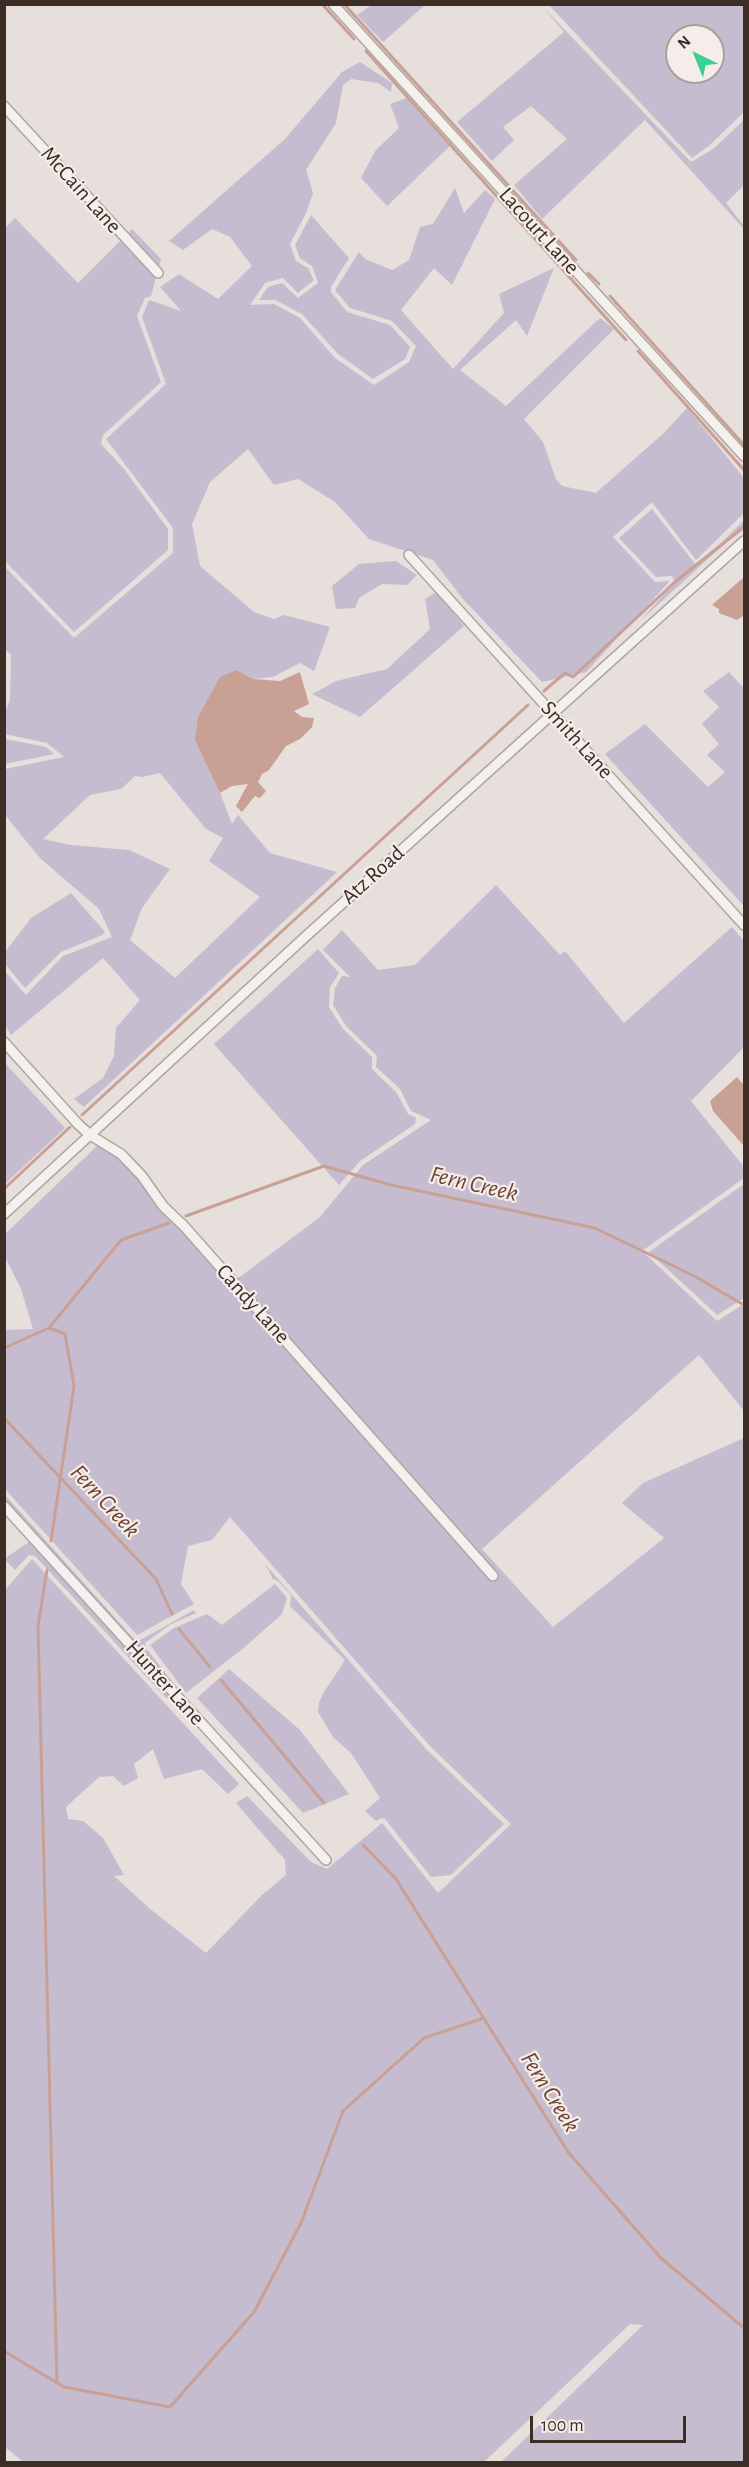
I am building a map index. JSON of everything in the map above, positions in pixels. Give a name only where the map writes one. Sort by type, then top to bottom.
[{"type":"street","name":"Lacourt Lane","points":[[333,4],[744,456]]},
{"type":"street","name":"McCain Lane","points":[[4,106],[158,273]]},
{"type":"street","name":"Atz Road","points":[[4,1214],[744,541]]},
{"type":"street","name":"Smith Lane","points":[[409,555],[744,925]]},
{"type":"street","name":"Candy Lane","points":[[4,1042],[90,1135],[121,1154],[142,1176],[164,1206],[493,1576]]},
{"type":"street","name":"Hunter Lane","points":[[4,1506],[326,1860]]},
{"type":"shaded area","points":[[373,4],[425,5],[383,42],[357,15]]},
{"type":"shaded area","points":[[541,5],[691,162],[713,149],[744,120],[744,185],[726,203],[744,229],[645,120],[542,219],[514,185],[567,139],[531,106],[503,127],[514,140],[492,161],[457,122],[564,32]]},
{"type":"shaded area","points":[[549,5],[744,5],[744,112],[710,145],[692,158]]},
{"type":"shaded area","points":[[360,62],[392,83],[391,92],[378,83],[351,79],[343,85],[336,123],[306,170],[313,193],[306,213],[290,244],[296,261],[308,268],[314,280],[298,293],[283,278],[265,283],[250,305],[274,304],[300,318],[335,358],[374,385],[409,362],[416,346],[392,321],[350,308],[335,290],[359,252],[365,259],[392,270],[409,260],[420,227],[433,224],[455,188],[464,213],[485,190],[495,199],[452,285],[434,268],[401,310],[453,369],[504,313],[499,294],[554,268],[527,336],[516,320],[460,370],[506,406],[600,318],[614,329],[524,419],[543,442],[556,479],[562,486],[596,493],[665,432],[687,408],[744,478],[744,513],[696,560],[652,502],[613,537],[655,582],[670,581],[586,672],[542,682],[462,598],[433,560],[369,539],[335,502],[298,479],[274,485],[248,449],[210,482],[192,524],[200,566],[254,612],[274,619],[284,615],[330,627],[314,671],[300,663],[273,677],[253,679],[237,670],[214,777],[232,824],[238,815],[270,853],[337,872],[84,1107],[74,1099],[103,1078],[114,1056],[116,1028],[140,1000],[103,958],[11,1035],[5,1025],[5,971],[26,995],[63,956],[112,937],[99,909],[40,858],[5,815],[5,769],[64,757],[47,743],[5,734],[4,715],[10,700],[11,654],[5,650],[5,567],[74,638],[173,553],[173,528],[106,439],[166,384],[142,317],[149,300],[181,311],[160,287],[179,274],[218,299],[252,266],[230,237],[212,229],[183,250],[169,241],[285,139],[342,72]],"holes":[[[160,773],[206,829],[223,838],[209,861],[260,897],[175,978],[130,940],[142,908],[170,869],[129,850],[71,845],[43,839],[90,795],[121,789],[135,776],[142,777]]]},
{"type":"shaded area","points":[[407,98],[452,144],[387,206],[361,178],[375,151],[399,128],[390,104]]},
{"type":"shaded area","points":[[311,215],[349,258],[331,287],[331,292],[347,312],[390,325],[410,347],[405,359],[373,379],[338,354],[302,314],[275,300],[259,300],[268,287],[282,283],[298,298],[318,283],[312,266],[300,258],[295,245]]},
{"type":"shaded area","points":[[15,218],[78,283],[132,229],[161,259],[151,296],[145,298],[137,316],[161,382],[103,435],[101,444],[124,469],[168,529],[168,550],[74,632],[5,561],[5,228]]},
{"type":"shaded area","points":[[652,509],[696,565],[700,564],[744,520],[744,526],[640,621],[675,582],[672,576],[656,577],[619,538]]},
{"type":"shaded area","points":[[396,561],[417,575],[407,585],[382,584],[359,598],[355,608],[336,609],[332,586],[359,564]]},
{"type":"shaded area","points":[[744,577],[744,615],[737,620],[719,613],[719,609],[712,605]]},
{"type":"shaded area","points":[[436,592],[464,626],[360,717],[312,694],[336,681],[387,669],[430,629],[425,599]]},
{"type":"shaded area","points":[[237,670],[253,679],[280,681],[300,672],[309,704],[294,711],[302,717],[314,718],[312,727],[300,739],[286,746],[269,770],[262,774],[258,782],[266,791],[260,798],[255,796],[242,812],[236,806],[248,784],[232,786],[220,793],[195,740],[198,717],[220,677]]},
{"type":"shaded area","points":[[729,672],[744,688],[744,906],[605,754],[645,724],[708,787],[725,772],[707,755],[719,744],[702,724],[719,707],[703,691]]},
{"type":"shaded area","points":[[5,739],[46,747],[54,754],[5,764]]},
{"type":"shaded area","points":[[496,885],[560,955],[565,951],[624,1023],[732,927],[744,941],[744,1047],[691,1101],[744,1167],[744,1178],[642,1251],[717,1321],[744,1304],[744,1411],[699,1355],[482,1549],[553,1627],[664,1538],[622,1503],[643,1483],[744,1438],[744,2462],[501,2462],[643,2325],[630,2324],[484,2462],[23,2462],[5,2447],[5,1590],[32,1559],[239,1784],[228,1794],[202,1769],[164,1779],[153,1749],[134,1764],[138,1778],[124,1786],[113,1776],[99,1777],[66,1807],[68,1819],[83,1821],[103,1838],[124,1875],[114,1876],[149,1908],[206,1953],[262,1895],[286,1875],[285,1860],[236,1803],[247,1796],[311,1862],[327,1869],[382,1823],[438,1893],[511,1824],[430,1746],[230,1517],[212,1540],[188,1546],[181,1584],[194,1604],[137,1635],[5,1489],[4,1330],[33,1329],[21,1289],[5,1257],[5,1234],[101,1142],[121,1154],[233,1282],[320,1217],[363,1165],[431,1120],[411,1111],[400,1089],[376,1067],[377,1056],[346,1026],[333,1005],[335,988],[342,976],[350,977],[323,950],[342,930],[378,970],[415,965]]},
{"type":"shaded area","points":[[71,893],[105,932],[61,952],[25,988],[5,964],[5,952],[31,918]]},
{"type":"shaded area","points":[[318,949],[339,973],[330,987],[329,1007],[343,1029],[372,1057],[372,1069],[396,1092],[408,1114],[416,1118],[415,1124],[360,1161],[339,1185],[214,1044]]},
{"type":"shaded area","points":[[4,1062],[65,1128],[5,1184],[4,1184]]},
{"type":"shaded area","points":[[737,1077],[744,1085],[744,1146],[713,1111],[710,1101]]},
{"type":"shaded area","points":[[744,1184],[744,1298],[717,1315],[649,1252]]},
{"type":"shaded area","points":[[5,1495],[135,1640],[140,1640],[194,1610],[196,1613],[171,1624],[145,1643],[146,1648],[178,1689],[167,1699],[35,1556],[29,1555],[15,1570],[4,1559],[29,1542],[5,1514]]},
{"type":"shaded area","points":[[265,1564],[426,1749],[504,1824],[451,1875],[431,1877],[385,1819],[376,1821],[365,1811],[380,1798],[351,1753],[333,1737],[318,1712],[319,1702],[324,1692],[345,1660],[290,1606],[291,1595],[278,1581],[273,1579]]},
{"type":"shaded area","points":[[275,1584],[287,1598],[282,1614],[245,1647],[186,1693],[150,1645],[174,1628],[207,1614],[222,1625]]},
{"type":"shaded area","points":[[229,1669],[300,1730],[349,1794],[303,1813],[197,1698]]},
{"type":"waterway","points":[[322,4],[354,39]]},
{"type":"waterway","points":[[344,4],[576,260]]},
{"type":"waterway","points":[[366,51],[626,340]]},
{"type":"waterway","points":[[588,273],[599,284]]},
{"type":"waterway","points":[[610,296],[744,445]]},
{"type":"waterway","points":[[638,351],[744,470]]},
{"type":"waterway","points":[[544,691],[565,673],[573,677],[676,581],[744,527]]},
{"type":"waterway","points":[[82,1115],[528,705]]},
{"type":"waterway","points":[[4,1189],[70,1127]]},
{"type":"waterway","name":"Fern Creek","points":[[186,1216],[324,1166],[391,1185],[595,1228],[696,1277],[744,1305]]},
{"type":"waterway","name":"Fern Creek","points":[[4,1348],[49,1328],[121,1240],[169,1223]]},
{"type":"waterway","points":[[49,1328],[65,1334],[74,1386],[51,1541]]},
{"type":"waterway","name":"Fern Creek","points":[[4,1418],[156,1579],[172,1614]]},
{"type":"waterway","points":[[47,1570],[38,1626],[57,2383]]},
{"type":"waterway","name":"Fern Creek","points":[[179,1629],[210,1667]]},
{"type":"waterway","name":"Fern Creek","points":[[221,1680],[324,1803]]},
{"type":"waterway","name":"Fern Creek","points":[[363,1845],[396,1879],[568,2152],[661,2258],[744,2328]]},
{"type":"waterway","points":[[4,2351],[64,2387],[170,2407],[254,2312],[301,2223],[343,2111],[424,2038],[484,2018]]}]
